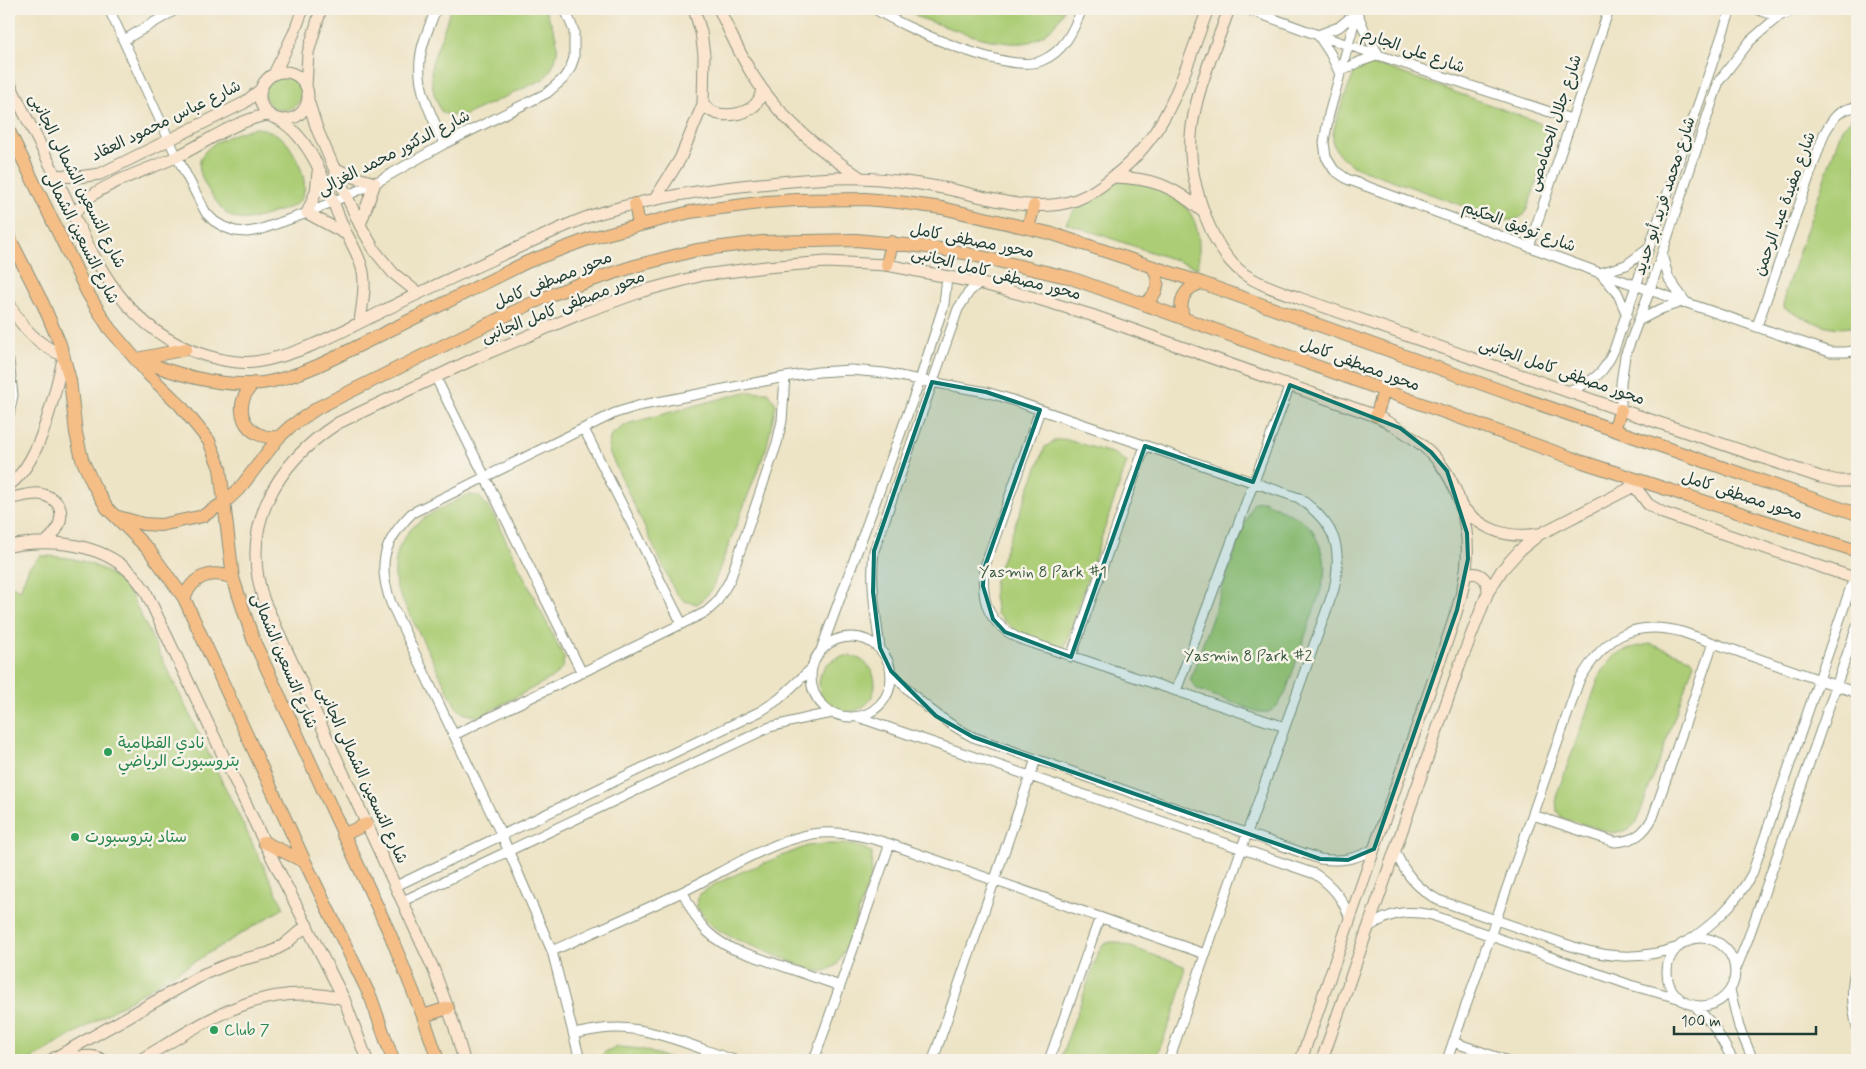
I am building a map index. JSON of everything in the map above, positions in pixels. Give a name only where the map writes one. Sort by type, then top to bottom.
[{"type":"main road","name":"شارع التسعين الشمالى","points":[[9,131],[87,292],[109,328],[149,374],[180,405],[209,441],[219,465],[233,578],[253,639],[343,836],[382,916],[424,1016],[438,1060]]},
{"type":"main road","name":"محور مصطفى كامل","points":[[137,359],[159,368],[197,378],[254,383],[275,381],[315,367],[527,262],[591,238],[690,212],[726,206],[797,200],[847,199],[898,202],[942,208],[1053,234],[1202,283],[1513,395],[1855,512]]},
{"type":"main road","points":[[635,204],[639,225]]},
{"type":"main road","points":[[1028,228],[1034,206]]},
{"type":"main road","points":[[9,237],[48,313],[64,356],[70,380],[76,433],[82,459],[93,484],[107,508],[149,550],[184,598],[305,862],[371,998],[393,1060]]},
{"type":"main road","name":"محور مصطفى كامل","points":[[115,516],[143,524],[161,525],[203,516],[225,502],[253,472],[279,437],[305,416],[327,403],[541,299],[635,266],[697,250],[746,243],[838,240],[892,242],[964,253],[1070,278],[1635,481],[1857,551]]},
{"type":"main road","points":[[887,265],[892,242]]},
{"type":"main road","points":[[1144,304],[1150,300],[1158,288],[1158,280],[1153,267]]},
{"type":"main road","points":[[1183,318],[1181,302],[1184,295],[1188,289],[1202,283]]},
{"type":"main road","points":[[137,359],[186,349]]},
{"type":"main road","points":[[254,383],[244,396],[242,404],[244,420],[255,433],[270,438],[279,437]]},
{"type":"main road","points":[[1376,416],[1384,391]]},
{"type":"main road","points":[[1614,429],[1621,410]]},
{"type":"main road","points":[[184,598],[188,589],[203,576],[213,573],[224,574],[233,578]]},
{"type":"main road","points":[[343,836],[366,824]]},
{"type":"main road","points":[[264,842],[305,862]]},
{"type":"main road","points":[[424,1016],[448,1008]]},
{"type":"street","name":"شارع الدكتور محمد الغزالى","points":[[110,9],[177,157],[206,213],[224,227],[235,231],[247,232],[259,230],[306,213],[375,183],[444,144],[547,93],[563,79],[570,69],[574,58],[574,31],[565,9]]},
{"type":"street","points":[[124,40],[177,9]]},
{"type":"street","points":[[274,74],[294,33],[303,9]]},
{"type":"street","points":[[322,9],[308,53],[306,86],[308,100],[318,130],[360,225],[383,263],[418,293]]},
{"type":"street","points":[[436,9],[422,47],[420,74],[425,100],[444,144]]},
{"type":"street","points":[[655,199],[680,159],[703,104],[704,54],[701,32],[694,9]]},
{"type":"street","points":[[719,9],[741,54],[762,89],[785,117],[808,140],[861,178]]},
{"type":"street","points":[[875,9],[897,22],[926,35],[985,56],[1022,64],[1039,62],[1051,56],[1064,45],[1082,9]]},
{"type":"street","points":[[186,349],[209,357],[243,363],[260,361],[295,352],[418,293],[592,215],[655,199],[739,186],[797,180],[861,178],[942,188],[1034,206],[1055,205],[1076,200],[1096,190],[1130,164],[1145,149],[1164,120],[1208,9]]},
{"type":"street","name":"محور مصطفى كامل الجانبى","points":[[1229,9],[1198,100],[1191,136],[1191,159],[1194,180],[1203,212],[1218,246],[1242,272],[1258,282],[1621,410],[1820,477],[1857,482]]},
{"type":"street","name":"شارع على الجارم","points":[[1247,9],[1318,35],[1571,119]]},
{"type":"street","name":"شارع جلال الحمامصى","points":[[1530,247],[1608,9]]},
{"type":"street","name":"شارع محمد فريد أبو حديد","points":[[1567,391],[1583,386],[1600,373],[1609,362],[1627,316],[1648,249],[1731,9]]},
{"type":"street","points":[[1757,9],[1772,14],[1781,14],[1797,9]]},
{"type":"street","points":[[1358,10],[1366,34],[1379,55],[1339,72],[1330,53],[1318,35],[1339,27],[1358,10]]},
{"type":"street","name":"شارع توفيق الحكيم","points":[[1358,10],[1339,72],[1324,142],[1326,157],[1334,170],[1347,179],[1600,273],[1830,352],[1857,350]]},
{"type":"street","name":"شارع محمد فريد أبو حديد","points":[[1621,410],[1625,356],[1650,290],[1719,81],[1750,41],[1781,14]]},
{"type":"street","points":[[306,86],[302,80],[292,74],[280,72],[274,74],[267,79],[260,90],[260,104],[268,115],[290,126],[298,135],[318,168],[346,234],[359,259],[363,273],[364,288],[360,322]]},
{"type":"street","name":"شارع التسعين الشمالى الجانبى","points":[[9,82],[94,257],[122,301],[152,330],[186,349]]},
{"type":"street","points":[[703,104],[713,112],[726,115],[737,114],[749,109],[758,101],[762,89]]},
{"type":"street","name":"شارع عباس محمود العقاد","points":[[55,175],[78,177],[100,174],[244,103],[260,90]]},
{"type":"street","points":[[281,121],[287,121],[298,116],[303,111],[308,100]]},
{"type":"street","name":"شارع مفيدة عبد الرحمن","points":[[1757,326],[1824,134],[1838,114],[1845,109],[1857,107]]},
{"type":"street","name":"شارع عباس محمود العقاد","points":[[73,215],[86,199],[96,193],[177,157],[236,126],[259,116],[268,115]]},
{"type":"street","points":[[318,168],[316,192],[306,213],[346,234]]},
{"type":"street","points":[[334,168],[354,177],[375,183],[360,225]]},
{"type":"street","points":[[1113,177],[1153,181],[1171,188],[1188,198],[1203,212]]},
{"type":"street","points":[[1627,316],[1617,292],[1600,273],[1626,265],[1648,249]]},
{"type":"street","points":[[1638,321],[1661,309],[1684,301],[1669,278],[1662,252]]},
{"type":"street","name":"محور مصطفى كامل الجانبى","points":[[268,501],[285,471],[300,452],[318,436],[338,423],[476,358],[582,313],[643,291],[703,275],[826,262],[887,265],[979,283],[1091,315],[1376,416],[1400,428],[1431,452],[1447,471],[1462,507]]},
{"type":"street","points":[[821,650],[920,380],[944,304],[948,276]]},
{"type":"street","points":[[880,648],[873,592],[874,551],[958,309],[969,292],[979,283]]},
{"type":"street","points":[[9,303],[19,321],[34,338],[64,356],[39,442],[29,461],[9,484]]},
{"type":"street","points":[[9,361],[13,395],[9,415]]},
{"type":"street","points":[[580,1060],[552,951],[502,836],[391,603],[384,584],[383,564],[388,545],[398,527],[412,513],[616,413],[785,376],[851,370],[884,373],[986,392],[1299,498],[1316,510],[1329,527],[1337,547],[1339,568],[1334,589],[1246,833],[1169,1060]]},
{"type":"street","points":[[454,736],[706,612],[716,603],[730,580],[776,443],[784,406],[785,376]]},
{"type":"street","points":[[436,378],[582,672]]},
{"type":"street","points":[[1176,691],[1290,385]]},
{"type":"street","points":[[1040,410],[984,569],[983,586],[986,603],[993,619],[1005,632],[1020,639],[1285,727]]},
{"type":"street","points":[[584,429],[682,624]]},
{"type":"street","points":[[1071,656],[1145,446]]},
{"type":"street","points":[[1322,1060],[1477,616],[1488,592],[1502,570],[1520,550],[1540,534],[1635,481],[1648,504],[1663,513],[1856,579],[1752,874],[1735,901],[1721,916],[1683,944],[1673,954],[1669,963],[1667,972],[1668,982],[1678,998]]},
{"type":"street","points":[[9,498],[44,494],[57,504],[61,521],[58,529],[46,542]]},
{"type":"street","name":"شارع التسعين الشمالى الجانبى","points":[[268,501],[263,513],[255,553],[259,586],[264,601],[433,968],[464,1060]]},
{"type":"street","points":[[1462,507],[1472,518],[1497,532],[1511,536],[1540,534]]},
{"type":"street","points":[[1301,1060],[1458,610],[1468,559],[1467,533],[1462,507]]},
{"type":"street","points":[[9,546],[46,542],[66,543],[89,549],[113,558],[132,572],[145,590],[264,842],[344,999],[367,1060]]},
{"type":"street","points":[[1466,575],[1471,573],[1482,576],[1486,580],[1488,592]]},
{"type":"street","points":[[1753,1060],[1739,1027],[1730,990],[1735,971],[1748,939],[1857,626]]},
{"type":"street","points":[[1447,1060],[1579,681],[1591,660],[1608,644],[1628,632],[1646,627],[1664,627],[1857,693]]},
{"type":"street","points":[[850,636],[866,639],[880,648],[891,671],[891,684],[887,695],[880,705],[870,713],[850,718],[833,713],[822,706],[814,695],[811,669],[815,658],[829,642],[850,636]]},
{"type":"street","points":[[1533,814],[1615,842],[1627,841],[1638,837],[1647,829],[1653,817],[1713,643]]},
{"type":"street","points":[[396,886],[761,711],[785,694],[811,669]]},
{"type":"street","points":[[891,671],[920,703],[954,728],[973,737],[1320,859],[1348,860],[1362,856],[1374,849]]},
{"type":"street","points":[[403,901],[770,727],[833,713]]},
{"type":"street","points":[[858,717],[1315,874],[1338,893],[1350,919]]},
{"type":"street","points":[[1417,727],[1436,734]]},
{"type":"street","points":[[933,1060],[1036,759]]},
{"type":"street","points":[[552,951],[683,892],[764,850],[796,838],[814,834],[840,833],[866,836],[1205,954]]},
{"type":"street","points":[[814,1060],[890,844]]},
{"type":"street","points":[[1395,851],[1402,867],[1411,880],[1424,892],[1438,900],[1584,950],[1618,957],[1638,957],[1659,953],[1696,939],[1706,939],[1723,946],[1733,962],[1735,971]]},
{"type":"street","points":[[683,892],[695,918],[705,931],[718,942],[840,986]]},
{"type":"street","points":[[1369,927],[1383,918],[1399,913],[1416,912],[1432,915],[1630,986],[1678,998],[1695,1006],[1712,1005],[1730,990]]},
{"type":"street","points":[[1049,1060],[1100,917]]},
{"type":"street","points":[[51,1060],[204,974],[236,961],[269,953],[284,945],[307,925]]},
{"type":"street","points":[[1857,967],[1852,989],[1853,1011],[1857,1028]]},
{"type":"street","points":[[140,1060],[222,1013],[240,1005],[268,997],[295,993],[314,993],[344,999]]},
{"type":"street","points":[[1695,1006],[1721,1037],[1733,1060]]},
{"type":"street","points":[[574,1034],[609,1028],[637,1029],[734,1060]]},
{"type":"street","points":[[1453,1042],[1504,1060]]},
{"type":"street","points":[[59,1060],[91,1056],[102,1060]]},
{"type":"highlighted area","points":[[932,382],[986,392],[1040,410],[984,569],[983,586],[993,619],[1005,632],[1071,657],[1145,446],[1253,482],[1290,385],[1400,428],[1431,452],[1447,471],[1467,533],[1468,559],[1457,610],[1374,849],[1348,860],[1320,859],[973,737],[936,716],[891,671],[880,648],[873,592],[874,551]]},
{"type":"green space","points":[[451,9],[544,9],[556,36],[557,44],[557,53],[551,70],[544,79],[461,117],[445,114],[440,110],[434,94],[431,75],[432,63]]},
{"type":"green space","points":[[911,9],[1064,9],[1058,20],[1045,34],[1029,42],[1017,43],[989,40],[957,31],[917,17]]},
{"type":"green space","points":[[1368,65],[1385,67],[1538,122],[1550,135],[1550,147],[1525,214],[1514,220],[1502,220],[1353,166],[1341,156],[1333,143],[1334,129],[1354,73],[1360,67]]},
{"type":"green space","points":[[283,72],[296,78],[302,91],[296,104],[283,110],[270,104],[264,91],[270,78]]},
{"type":"green space","points":[[1854,116],[1857,116],[1857,323],[1850,327],[1841,328],[1820,324],[1784,308],[1785,292],[1842,128]]},
{"type":"green space","points":[[254,128],[273,132],[287,143],[300,168],[304,186],[300,200],[295,204],[268,215],[245,219],[231,216],[218,204],[201,176],[200,162],[203,154],[209,147],[227,137]]},
{"type":"green space","points":[[1124,180],[1169,193],[1187,208],[1196,226],[1198,235],[1198,268],[1066,223],[1083,200],[1097,190]]},
{"type":"green space","points":[[745,392],[768,392],[776,404],[767,446],[711,591],[698,604],[684,601],[675,592],[610,454],[608,446],[611,435],[627,424]]},
{"type":"green space","name":"Yasmin 8 Park #1","points":[[1064,439],[1115,454],[1127,462],[1064,649],[1019,634],[997,614],[994,584],[1045,447],[1056,440]]},
{"type":"green space","points":[[468,495],[479,496],[493,514],[564,658],[563,667],[555,676],[479,717],[463,713],[456,707],[396,587],[395,568],[398,552],[404,538],[413,528],[437,510]]},
{"type":"green space","name":"Yasmin 8 Park #2","points":[[1263,501],[1299,518],[1312,529],[1320,546],[1326,569],[1320,593],[1285,694],[1277,706],[1269,712],[1259,712],[1198,690],[1190,680],[1250,510],[1254,502]]},
{"type":"green space","name":"نادي القطامية بتروسبورت الرياضي","points":[[40,556],[70,558],[98,567],[117,580],[131,595],[284,908],[30,1060],[9,1060],[9,585],[20,590],[29,567]]},
{"type":"green space","points":[[1650,644],[1690,658],[1694,663],[1637,822],[1628,830],[1613,833],[1562,818],[1557,811],[1556,797],[1601,672],[1615,655],[1634,647]]},
{"type":"green space","points":[[847,656],[858,658],[867,664],[873,673],[875,684],[873,695],[867,704],[858,710],[847,712],[836,710],[827,704],[821,695],[819,684],[821,673],[827,664],[836,658]]},
{"type":"green space","points":[[829,844],[857,846],[872,853],[871,876],[847,945],[837,965],[825,971],[814,971],[735,939],[716,929],[707,921],[697,907],[700,894],[715,884],[807,846]]},
{"type":"green space","points":[[1117,942],[1184,966],[1182,986],[1178,999],[1155,1060],[1060,1060],[1099,951],[1103,944]]},
{"type":"green space","points":[[619,1047],[641,1049],[674,1060],[597,1060],[606,1051]]},
{"type":"place","name":"نادي القطامية بتروسبورت الرياضي","points":[[108,752]]},
{"type":"place","name":"ستاد بتروسبورت","points":[[75,837]]},
{"type":"place","name":"Club 7","points":[[214,1030]]}]
